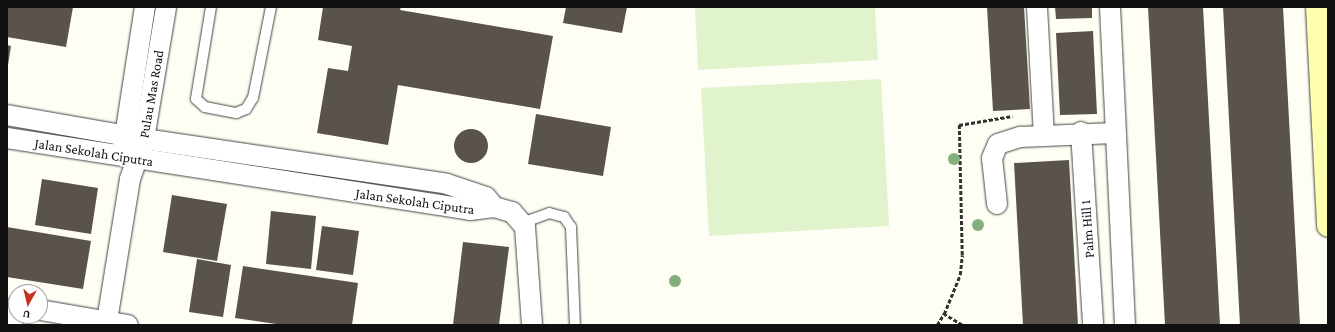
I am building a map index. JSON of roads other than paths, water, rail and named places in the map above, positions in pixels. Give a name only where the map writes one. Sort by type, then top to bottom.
[{"type":"main road","points":[[1317,7],[1328,226]]},
{"type":"street","name":"Pulau Mas Road","points":[[107,321],[130,179],[131,158],[124,136],[145,7]]},
{"type":"street","name":"Pulau Mas Road","points":[[131,158],[144,139],[166,7]]},
{"type":"street","points":[[1037,7],[1044,136]]},
{"type":"street","points":[[1110,7],[1114,133],[1125,325]]},
{"type":"street","name":"Jalan Sekolah Ciputra","points":[[7,115],[124,136],[447,184],[486,197],[494,206]]},
{"type":"street","points":[[997,204],[994,150],[1008,140],[1081,132],[1114,133]]},
{"type":"street","name":"Palm Hill 1","points":[[1081,132],[1093,325]]},
{"type":"street","name":"Jalan Sekolah Ciputra","points":[[7,138],[470,210],[494,206]]},
{"type":"street","points":[[494,206],[512,212],[522,223],[526,231],[532,325]]},
{"type":"street","points":[[48,311],[128,325]]},
{"type":"lane","points":[[211,7],[196,99],[205,107],[236,113],[246,110],[253,98],[271,7]]},
{"type":"lane","points":[[522,223],[549,213],[564,217],[571,227],[575,325]]}]
